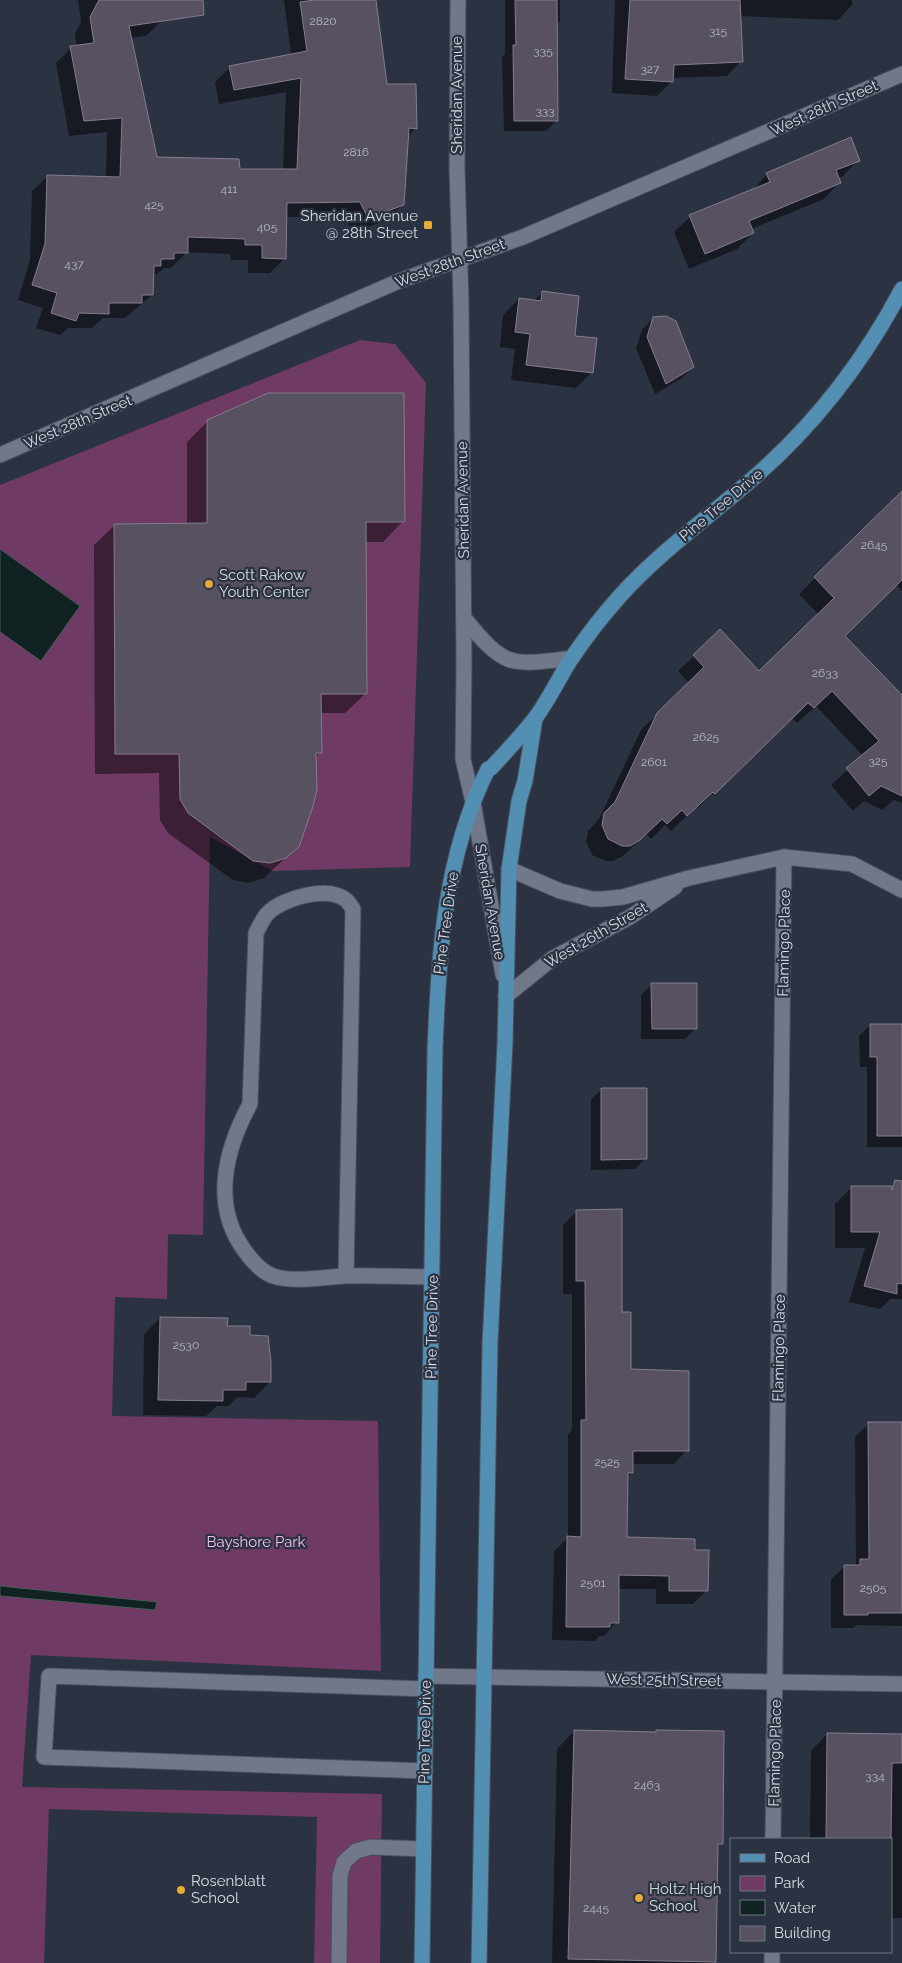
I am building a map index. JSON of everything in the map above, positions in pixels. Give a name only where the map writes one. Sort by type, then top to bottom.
[{"type":"main road","name":"Pine Tree Drive","points":[[422,1963],[435,1049],[441,944],[457,848],[473,802],[488,769],[491,768],[535,717],[596,624],[644,571],[751,481],[818,412],[862,356],[902,289]]},
{"type":"main road","name":"Pine Tree Drive","points":[[479,1963],[490,1343],[506,996],[509,869],[519,801],[525,781],[535,717]]},
{"type":"street","name":"Sheridan Avenue","points":[[458,0],[459,261],[464,618],[463,759],[473,802],[506,996]]},
{"type":"street","name":"West 28th Street","points":[[0,455],[399,281],[459,261],[541,229],[902,74]]},
{"type":"street","points":[[464,618],[485,643],[499,656],[508,660],[527,664],[572,658]]},
{"type":"street","name":"West 26th Street","points":[[509,869],[560,891],[592,899],[623,897],[689,878],[784,857],[852,864],[902,890]]},
{"type":"street","name":"Flamingo Place","points":[[773,1838],[784,857]]},
{"type":"street","name":"West 26th Street","points":[[506,996],[553,958],[630,917],[689,878]]},
{"type":"street","points":[[346,1276],[353,910],[346,900],[332,894],[312,893],[289,900],[268,913],[256,933],[250,1104],[237,1128],[231,1145],[224,1184],[228,1212],[236,1240],[252,1261],[272,1276],[301,1279],[346,1276],[432,1277]]},
{"type":"street","name":"West 25th Street","points":[[424,1771],[44,1756],[49,1676],[426,1683],[483,1678],[902,1684]]},
{"type":"street","points":[[339,1963],[340,1876],[344,1862],[356,1851],[372,1847],[423,1849]]},
{"type":"green space","name":"Bayshore Park","points":[[360,340],[395,344],[426,383],[410,867],[273,871],[210,837],[203,1235],[168,1234],[167,1299],[115,1297],[112,1416],[378,1421],[381,1671],[31,1655],[22,1787],[382,1794],[380,1963],[314,1963],[317,1817],[49,1809],[44,1963],[0,1963],[0,485]]},
{"type":"water","points":[[0,549],[80,606],[41,661],[0,632]]},
{"type":"water","points":[[0,1586],[157,1602],[155,1610],[0,1596]]},
{"type":"building","points":[[99,0],[203,0],[204,15],[129,26],[157,157],[239,159],[240,169],[297,169],[301,78],[234,90],[229,66],[307,51],[300,2],[314,0],[376,0],[387,84],[416,84],[417,129],[409,128],[404,205],[368,218],[360,202],[287,203],[286,259],[262,258],[262,245],[245,245],[245,239],[188,237],[188,253],[174,253],[174,259],[161,259],[161,266],[154,266],[153,295],[142,295],[142,303],[109,303],[109,314],[79,313],[76,321],[51,313],[57,293],[32,285],[45,244],[47,175],[120,177],[122,118],[84,121],[70,46],[94,43],[90,17]]},
{"type":"building","points":[[515,0],[557,0],[558,121],[514,121],[513,45],[516,45]]},
{"type":"building","points":[[630,0],[740,0],[743,62],[674,65],[673,82],[625,79]]},
{"type":"building","points":[[851,137],[860,161],[836,170],[841,183],[749,221],[754,233],[705,254],[689,215],[770,182],[766,173]]},
{"type":"building","points":[[542,291],[579,296],[575,336],[597,338],[593,373],[526,365],[530,334],[515,332],[519,298],[541,301]]},
{"type":"building","points":[[666,316],[676,321],[694,367],[666,384],[647,337],[653,317]]},
{"type":"building","name":"Scott Rakow Youth Center","points":[[268,393],[404,393],[405,522],[366,522],[367,694],[321,694],[322,753],[316,753],[317,790],[313,806],[299,847],[286,858],[270,863],[253,861],[188,813],[180,799],[179,754],[115,754],[114,524],[207,523],[207,420]]},
{"type":"building","points":[[902,491],[902,580],[845,636],[902,695],[902,796],[881,786],[869,796],[846,768],[879,741],[832,691],[814,708],[808,703],[715,794],[713,792],[687,816],[682,810],[667,824],[662,819],[640,840],[630,846],[622,846],[608,839],[602,825],[604,813],[615,802],[657,713],[704,667],[693,655],[720,629],[759,671],[834,598],[814,577]]},
{"type":"building","points":[[651,983],[697,983],[697,1029],[652,1029]]},
{"type":"building","points":[[870,1024],[902,1024],[902,1136],[877,1136],[877,1057],[870,1057]]},
{"type":"building","points":[[601,1088],[647,1088],[647,1159],[601,1160]]},
{"type":"building","points":[[895,1180],[902,1181],[902,1284],[897,1283],[897,1294],[864,1286],[880,1232],[851,1232],[851,1186],[892,1186],[892,1190]]},
{"type":"building","points":[[622,1209],[622,1312],[631,1312],[631,1369],[689,1371],[689,1451],[633,1451],[633,1473],[628,1473],[627,1537],[695,1539],[695,1550],[709,1550],[708,1591],[669,1591],[669,1576],[619,1575],[619,1623],[610,1623],[610,1627],[566,1627],[567,1536],[581,1537],[581,1420],[586,1420],[585,1281],[576,1281],[576,1210]]},
{"type":"building","points":[[160,1317],[228,1318],[227,1326],[250,1326],[250,1335],[268,1336],[271,1382],[246,1382],[246,1390],[223,1390],[223,1401],[158,1400]]},
{"type":"building","points":[[868,1422],[902,1422],[902,1613],[844,1615],[844,1565],[860,1565],[860,1559],[869,1559]]},
{"type":"building","points":[[574,1730],[724,1731],[723,1844],[718,1844],[716,1962],[568,1959]]},
{"type":"building","points":[[827,1733],[902,1734],[902,1763],[892,1763],[891,1838],[826,1838]]},
{"type":"place","name":"Sheridan Avenue @ 28th Street","points":[[428,225]]},
{"type":"place","name":"Scott Rakow Youth Center","points":[[209,584]]},
{"type":"place","name":"Rosenblatt School","points":[[181,1890]]},
{"type":"place","name":"Holtz High School","points":[[639,1898]]}]
